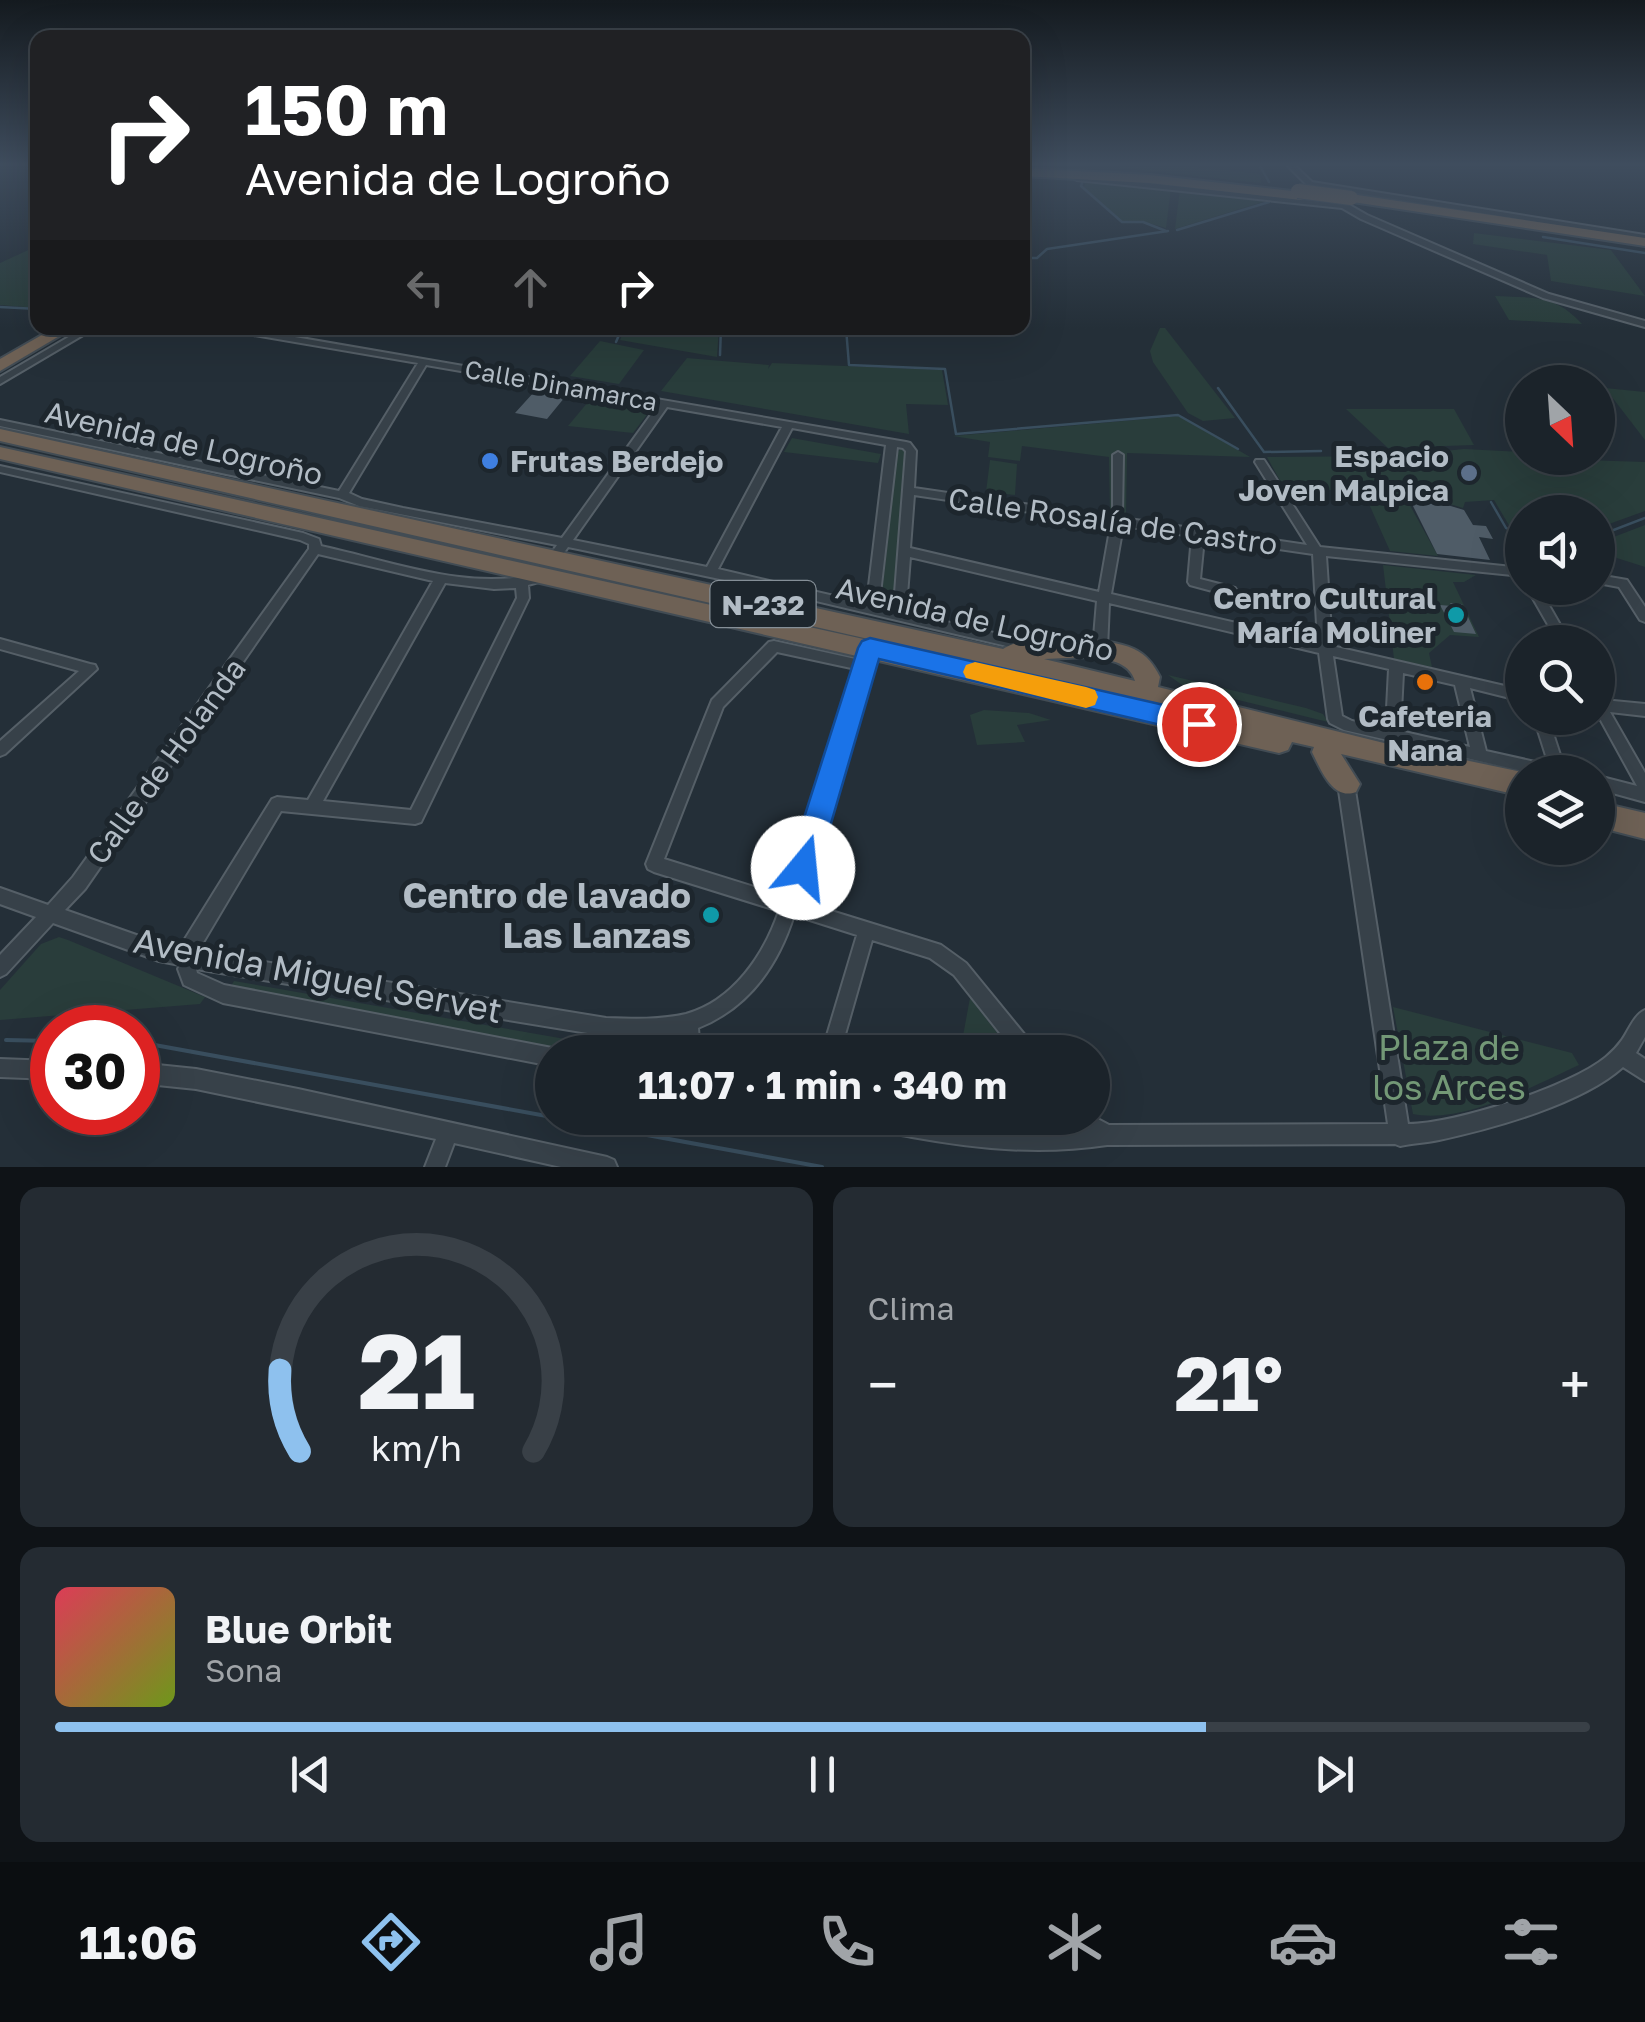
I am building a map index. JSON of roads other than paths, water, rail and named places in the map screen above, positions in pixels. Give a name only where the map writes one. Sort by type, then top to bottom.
[{"type":"highway","points":[[1481,220],[1645,242]]},
{"type":"highway","points":[[0,366],[53,335]]},
{"type":"highway","name":"Avenida de Logroño","points":[[0,435],[325,521],[459,530],[868,657],[1103,701],[1325,752],[1352,772]]},
{"type":"highway","name":"Avenida de Logroño","points":[[0,453],[325,521],[556,559],[683,586],[716,583],[1388,755],[1505,780]]},
{"type":"highway","points":[[979,652],[1100,649],[1125,654],[1141,664],[1148,676],[1145,692],[1103,701]]},
{"type":"highway","points":[[1352,772],[1505,795]]},
{"type":"highway","points":[[1615,804],[1645,811]]},
{"type":"highway","points":[[1615,819],[1645,826]]},
{"type":"street","points":[[1385,220],[1546,296],[1645,324]]},
{"type":"street","points":[[1503,220],[1645,242]]},
{"type":"street","points":[[0,381],[78,335]]},
{"type":"street","name":"Calle Dinamarca","points":[[270,335],[892,443]]},
{"type":"street","name":"Calle de Holanda","points":[[0,968],[79,883],[325,521],[424,362]]},
{"type":"street","points":[[0,423],[325,521],[442,576],[488,587],[522,585],[556,559],[664,404]]},
{"type":"street","points":[[716,583],[788,426]]},
{"type":"street","points":[[892,443],[910,448],[908,491],[900,608],[881,612],[874,594],[892,443]]},
{"type":"street","points":[[1100,649],[1104,598],[1118,519],[1118,456]]},
{"type":"street","points":[[1260,462],[1317,550],[1335,718],[1341,723],[1505,761]]},
{"type":"street","points":[[0,468],[325,521]]},
{"type":"street","name":"Calle Rosalía de Castro","points":[[908,491],[1317,550],[1505,570]]},
{"type":"street","points":[[1198,532],[1194,582],[1231,591]]},
{"type":"street","points":[[904,552],[1505,691]]},
{"type":"street","points":[[556,559],[881,612],[1015,643],[1030,651]]},
{"type":"street","points":[[312,807],[442,576]]},
{"type":"street","points":[[1615,580],[1623,583],[1645,617]]},
{"type":"street","points":[[522,585],[523,598],[415,817],[277,804],[188,958],[186,969],[190,980],[223,994],[535,1054]]},
{"type":"street","points":[[0,644],[90,669],[0,750]]},
{"type":"street","points":[[868,657],[774,646],[716,704],[654,864],[935,951],[960,968],[1013,1035]]},
{"type":"street","name":"Avenida Miguel Servet","points":[[0,896],[188,958],[606,1028],[659,1029],[688,1024],[727,1005],[761,972],[792,904],[868,657]]},
{"type":"street","points":[[1392,732],[1396,667]]},
{"type":"street","points":[[1461,682],[1480,756]]},
{"type":"street","points":[[1615,706],[1645,710]]},
{"type":"street","points":[[1615,734],[1645,786]]},
{"type":"street","points":[[1352,772],[1400,1136]]},
{"type":"street","points":[[1615,787],[1645,795]]},
{"type":"street","points":[[836,1035],[867,929]]},
{"type":"street","points":[[1110,1134],[1400,1136],[1468,1124],[1550,1096],[1591,1076],[1623,1055],[1645,1019]]},
{"type":"street","points":[[688,1024],[690,1035]]},
{"type":"street","points":[[1623,1055],[1645,1071]]},
{"type":"street","points":[[0,1068],[30,1069]]},
{"type":"street","points":[[160,1076],[230,1086],[607,1167]]},
{"type":"street","points":[[435,1167],[449,1132]]},
{"type":"street","points":[[962,1135],[1002,1142],[1064,1144],[1103,1135]]},
{"type":"waterway","points":[[1120,220],[1143,222],[1166,231]]},
{"type":"waterway","points":[[1177,230],[1208,220]]},
{"type":"waterway","points":[[1030,258],[1037,258],[1047,249],[1168,231]]},
{"type":"waterway","points":[[1543,237],[1645,253]]},
{"type":"waterway","points":[[0,307],[30,309]]},
{"type":"waterway","points":[[616,342],[619,335]]},
{"type":"waterway","points":[[720,355],[721,335]]},
{"type":"waterway","points":[[847,335],[849,365],[945,369],[956,434],[1178,415],[1238,449]]},
{"type":"waterway","points":[[1218,388],[1264,452],[1321,451]]},
{"type":"waterway","points":[[1491,502],[1505,526]]},
{"type":"waterway","points":[[1615,529],[1645,518]]},
{"type":"waterway","points":[[6,1040],[30,1041]]},
{"type":"waterway","points":[[160,1046],[535,1114]]},
{"type":"waterway","points":[[647,1135],[822,1167]]},
{"type":"place","name":"Frutas Berdejo","points":[[490,461]]},
{"type":"place","name":"Espacio Joven Malpica","points":[[1469,473]]},
{"type":"place","name":"Centro Cultural María Moliner","points":[[1456,615]]},
{"type":"place","name":"Cafeteria Nana","points":[[1425,682]]},
{"type":"place","name":"Centro de lavado Las Lanzas","points":[[711,915]]},
{"type":"park label","name":"Plaza de los Arces","points":[[1449,1067]]}]
